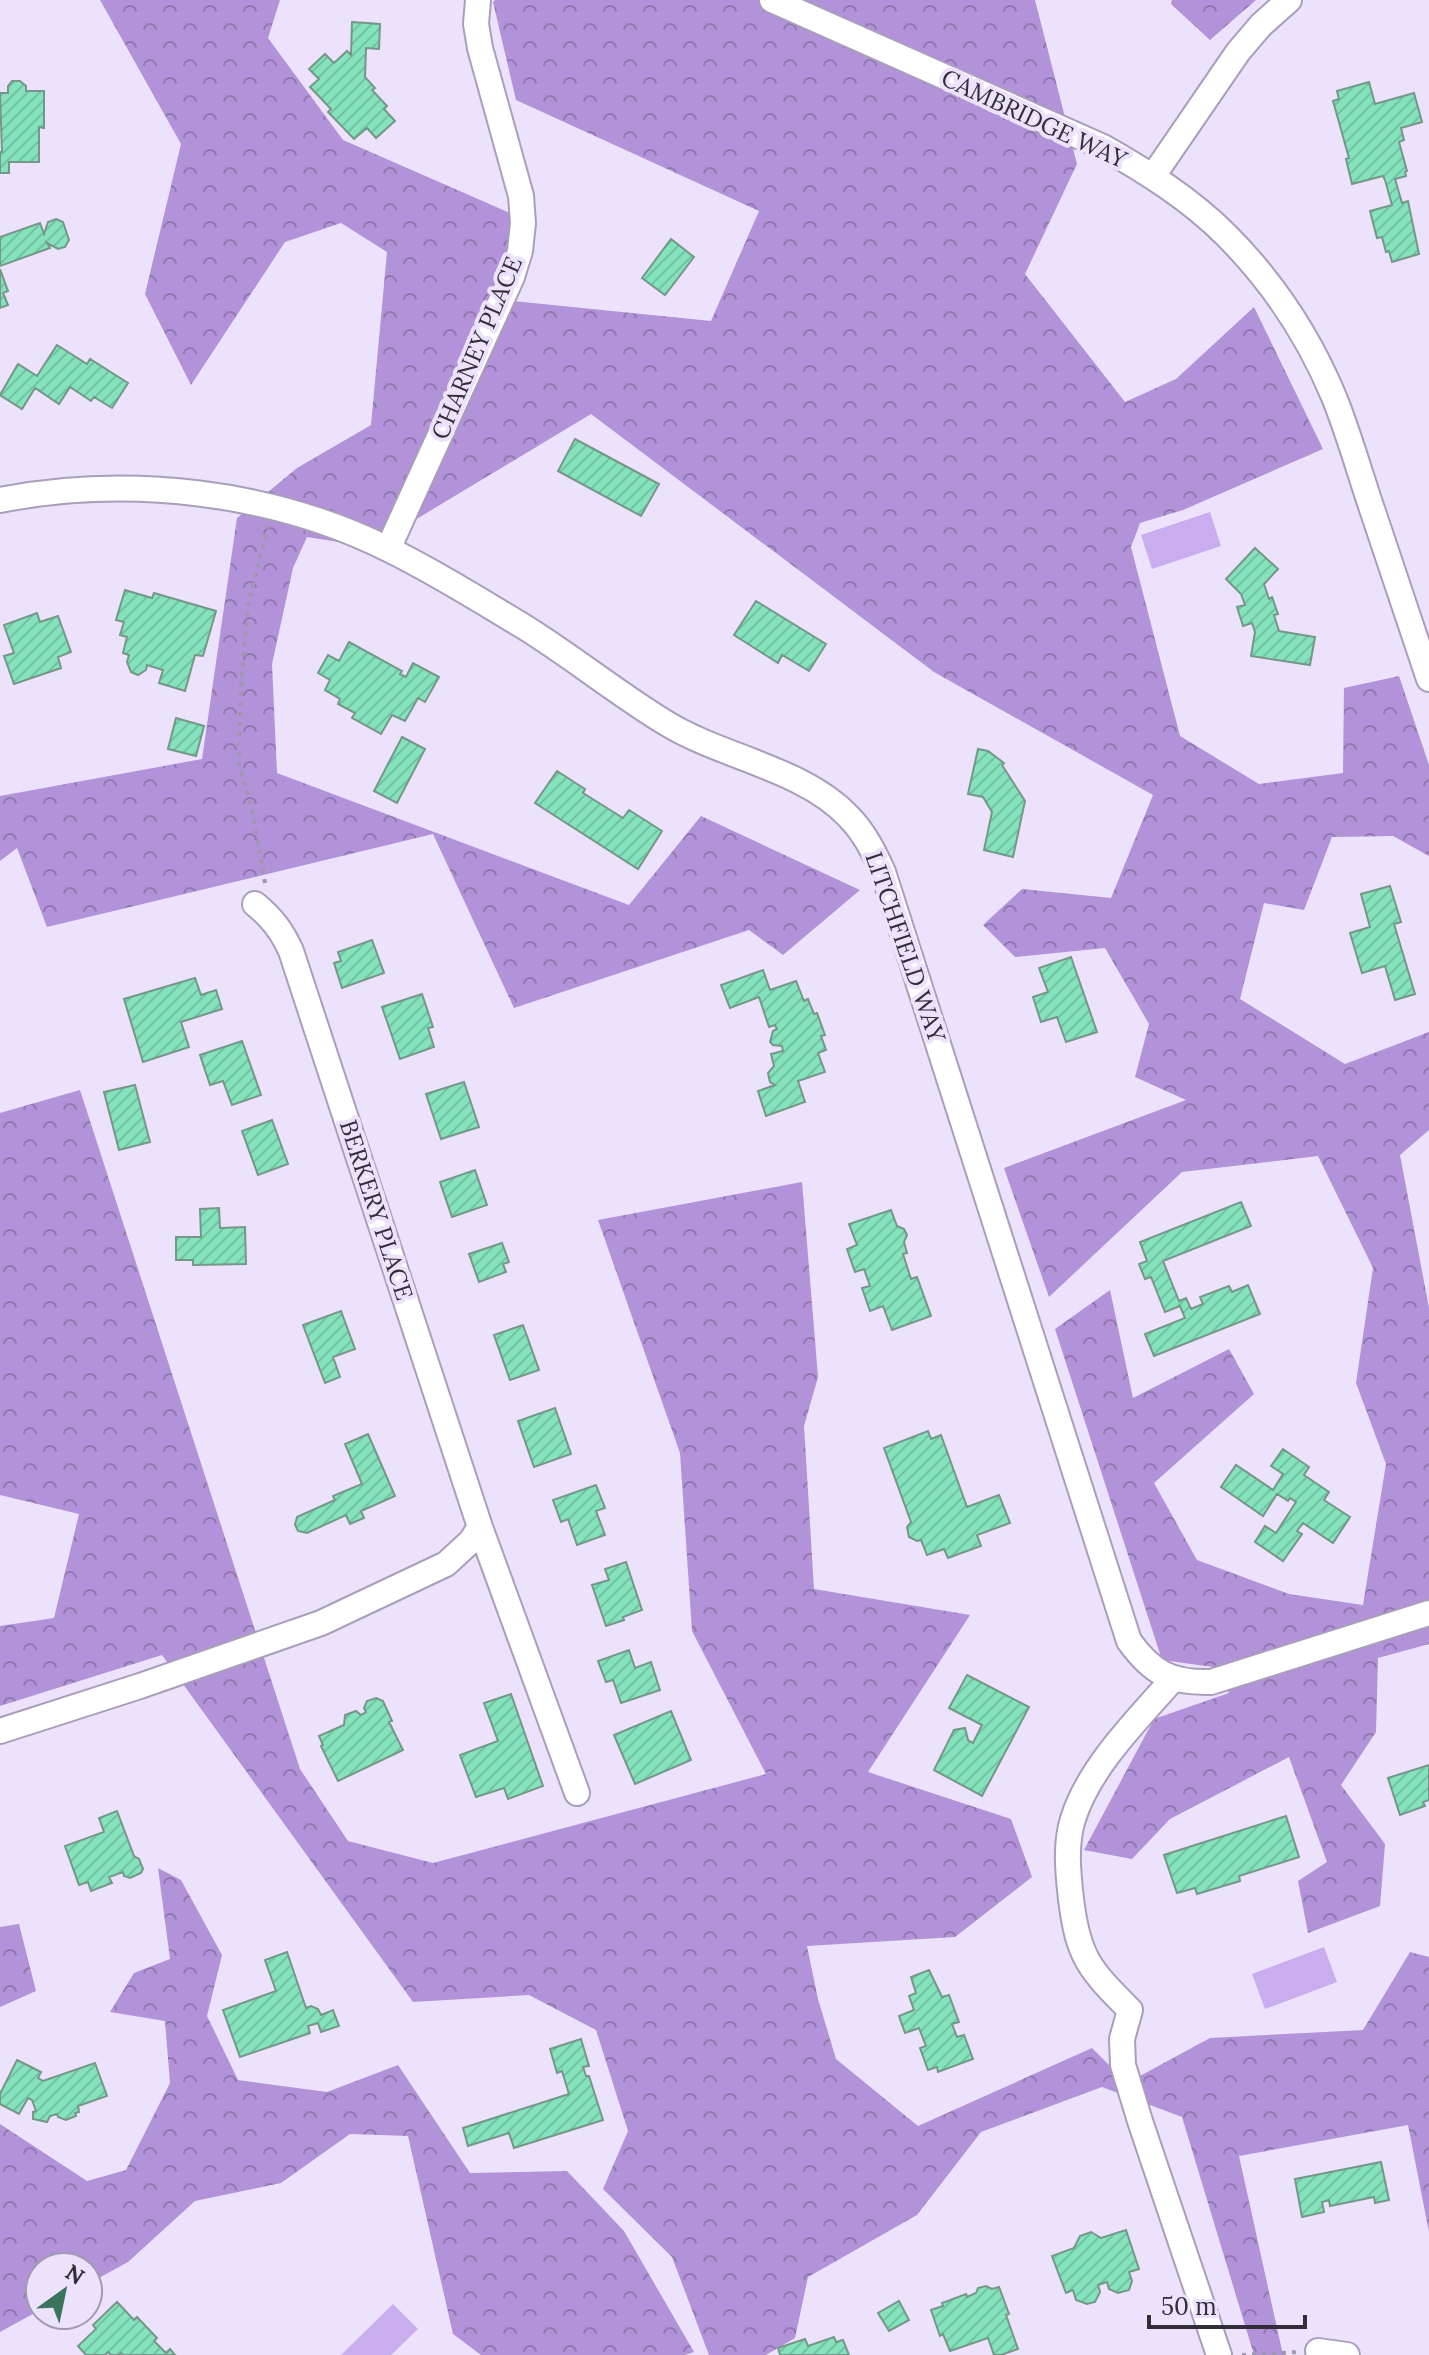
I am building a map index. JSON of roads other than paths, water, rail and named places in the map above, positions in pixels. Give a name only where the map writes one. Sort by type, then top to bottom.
[{"type":"street","name":"CHARNEY PLACE","points":[[388,549],[512,277],[520,251],[523,223],[521,196],[480,48],[476,24],[478,0]]},
{"type":"street","name":"CAMBRIDGE WAY","points":[[772,0],[1103,147],[1153,176],[1227,236],[1276,294],[1312,351],[1339,410],[1429,679]]},
{"type":"street","points":[[1153,176],[1238,52],[1261,25],[1289,0]]},
{"type":"street","name":"LITCHFIELD WAY","points":[[0,500],[77,490],[133,488],[188,492],[273,508],[350,533],[440,576],[528,630],[667,724],[692,738],[803,783],[847,814],[874,851],[887,883],[1129,1641],[1155,1670],[1173,1679]]},
{"type":"street","name":"BERKERY PLACE","points":[[264,911],[283,933],[291,951],[480,1527],[577,1793]]},
{"type":"street","points":[[0,1731],[321,1623],[446,1564],[471,1541],[480,1527]]},
{"type":"street","points":[[1219,2355],[1123,2065],[1122,2039],[1130,2010],[1087,1962],[1075,1933],[1068,1860],[1073,1820],[1087,1789],[1108,1756],[1173,1679],[1211,1682],[1429,1613]]},
{"type":"street","points":[[1318,2351],[1347,2355]]}]
